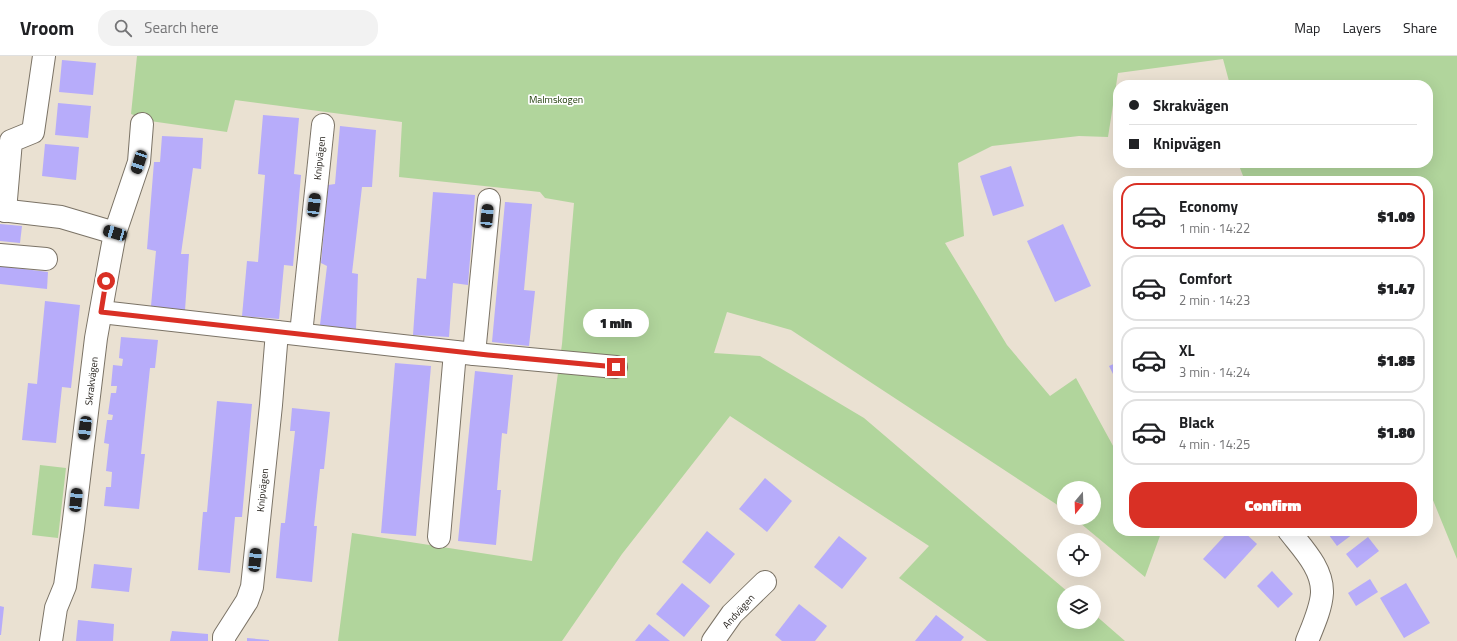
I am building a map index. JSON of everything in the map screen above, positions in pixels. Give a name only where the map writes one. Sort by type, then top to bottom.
[{"type":"street","points":[[44,56],[33,132],[6,137],[2,211],[61,217],[115,233]]},
{"type":"street","name":"Skrakvägen","points":[[51,641],[56,608],[65,586],[95,345],[115,233],[139,162],[142,124]]},
{"type":"street","name":"Knipvägen","points":[[301,334],[322,125]]},
{"type":"street","points":[[439,537],[465,353],[489,200]]},
{"type":"street","points":[[0,255],[46,259]]},
{"type":"street","points":[[101,312],[465,353],[616,367]]},
{"type":"street","name":"Knipvägen","points":[[224,641],[224,637],[248,601],[252,587],[277,332]]},
{"type":"street","points":[[1293,536],[1316,569],[1321,582],[1322,594],[1307,641]]},
{"type":"street","name":"Andvägen","points":[[713,641],[732,614],[765,582]]},
{"type":"green space","name":"Malmskogen","points":[[137,56],[1457,56],[1457,559],[1433,500],[1433,176],[1243,176],[1240,168],[1433,168],[1433,80],[1229,80],[1223,59],[1118,73],[1117,80],[1113,80],[1113,105],[1108,137],[1079,136],[992,146],[958,163],[964,236],[945,243],[1007,345],[1050,396],[1076,378],[1113,446],[1113,536],[1160,536],[1145,577],[1101,540],[1101,533],[1092,533],[1082,525],[1101,525],[1101,481],[1057,481],[1057,505],[791,330],[727,312],[714,353],[760,356],[864,418],[1060,585],[1057,585],[1057,629],[1101,629],[1101,620],[1125,641],[987,641],[899,578],[929,546],[730,416],[622,554],[562,641],[338,641],[352,533],[532,561],[562,344],[574,203],[545,198],[540,192],[399,177],[402,122],[235,100],[227,132],[150,121],[131,114]]},
{"type":"green space","points":[[40,465],[66,468],[58,538],[32,535]]},
{"type":"building","points":[[62,60],[96,63],[93,95],[59,92]]},
{"type":"building","points":[[58,103],[91,106],[88,138],[55,135]]},
{"type":"building","points":[[263,115],[299,118],[294,174],[301,175],[293,266],[284,265],[279,319],[242,316],[247,261],[258,262],[265,175],[258,174]]},
{"type":"building","points":[[340,126],[376,130],[372,187],[362,187],[352,273],[358,274],[356,329],[320,325],[327,266],[321,263],[328,185],[335,184]]},
{"type":"building","points":[[162,136],[203,138],[201,169],[193,168],[181,254],[189,254],[185,310],[151,306],[156,251],[147,249],[154,162],[160,162]]},
{"type":"building","points":[[45,144],[79,147],[76,180],[42,176]]},
{"type":"building","points":[[1011,166],[1024,206],[993,216],[980,176]]},
{"type":"building","points":[[433,192],[475,195],[468,285],[453,283],[449,337],[413,335],[417,278],[426,279]]},
{"type":"building","points":[[505,202],[532,204],[524,290],[535,291],[529,346],[492,342]]},
{"type":"building","points":[[0,224],[22,226],[20,243],[0,241]]},
{"type":"building","points":[[1063,224],[1091,286],[1055,302],[1027,241]]},
{"type":"building","points":[[0,266],[48,272],[47,289],[0,284]]},
{"type":"building","points":[[45,301],[80,305],[71,388],[62,387],[56,443],[22,440],[28,383],[37,384]]},
{"type":"building","points":[[121,337],[158,340],[155,368],[150,368],[141,454],[145,454],[139,509],[104,506],[106,487],[111,487],[112,472],[106,471],[109,444],[104,443],[107,420],[112,420],[113,415],[108,414],[111,393],[116,393],[117,386],[111,386],[113,365],[122,366],[123,359],[119,358]]},
{"type":"building","points":[[395,363],[431,366],[416,536],[381,533]]},
{"type":"building","points":[[1113,364],[1113,374],[1109,366]]},
{"type":"building","points":[[475,371],[513,375],[507,434],[502,433],[497,490],[501,490],[496,545],[458,541]]},
{"type":"building","points":[[217,401],[252,404],[242,517],[235,517],[230,573],[198,570],[203,512],[207,512]]},
{"type":"building","points":[[292,408],[330,412],[324,469],[320,469],[314,526],[317,526],[312,582],[276,578],[281,523],[285,523],[295,431],[290,431]]},
{"type":"building","points":[[765,478],[792,501],[767,532],[739,509]]},
{"type":"building","points":[[707,531],[735,554],[710,584],[682,562]]},
{"type":"building","points":[[839,536],[867,558],[842,589],[814,567]]},
{"type":"building","points":[[1224,536],[1248,536],[1257,544],[1225,579],[1203,559]]},
{"type":"building","points":[[1330,536],[1350,536],[1337,546]]},
{"type":"building","points":[[1368,537],[1379,551],[1357,568],[1346,554]]},
{"type":"building","points":[[94,564],[132,568],[129,592],[91,588]]},
{"type":"building","points":[[1272,571],[1293,594],[1278,608],[1257,586]]},
{"type":"building","points":[[1370,579],[1378,592],[1356,606],[1348,593]]},
{"type":"building","points":[[682,583],[710,606],[684,637],[656,614]]},
{"type":"building","points":[[1406,583],[1430,623],[1404,638],[1380,598]]},
{"type":"building","points":[[799,604],[827,626],[815,641],[782,641],[775,635]]},
{"type":"building","points":[[0,606],[4,607],[1,635],[0,635]]},
{"type":"building","points":[[936,615],[964,637],[961,641],[915,641]]},
{"type":"building","points":[[78,620],[114,624],[113,641],[76,641]]},
{"type":"building","points":[[649,624],[670,641],[635,641]]},
{"type":"building","points":[[172,631],[208,634],[208,641],[170,641]]},
{"type":"building","points":[[247,638],[269,640],[269,641],[247,641]]},
{"type":"route","points":[[106,281],[101,312],[488,355],[616,367]]}]
